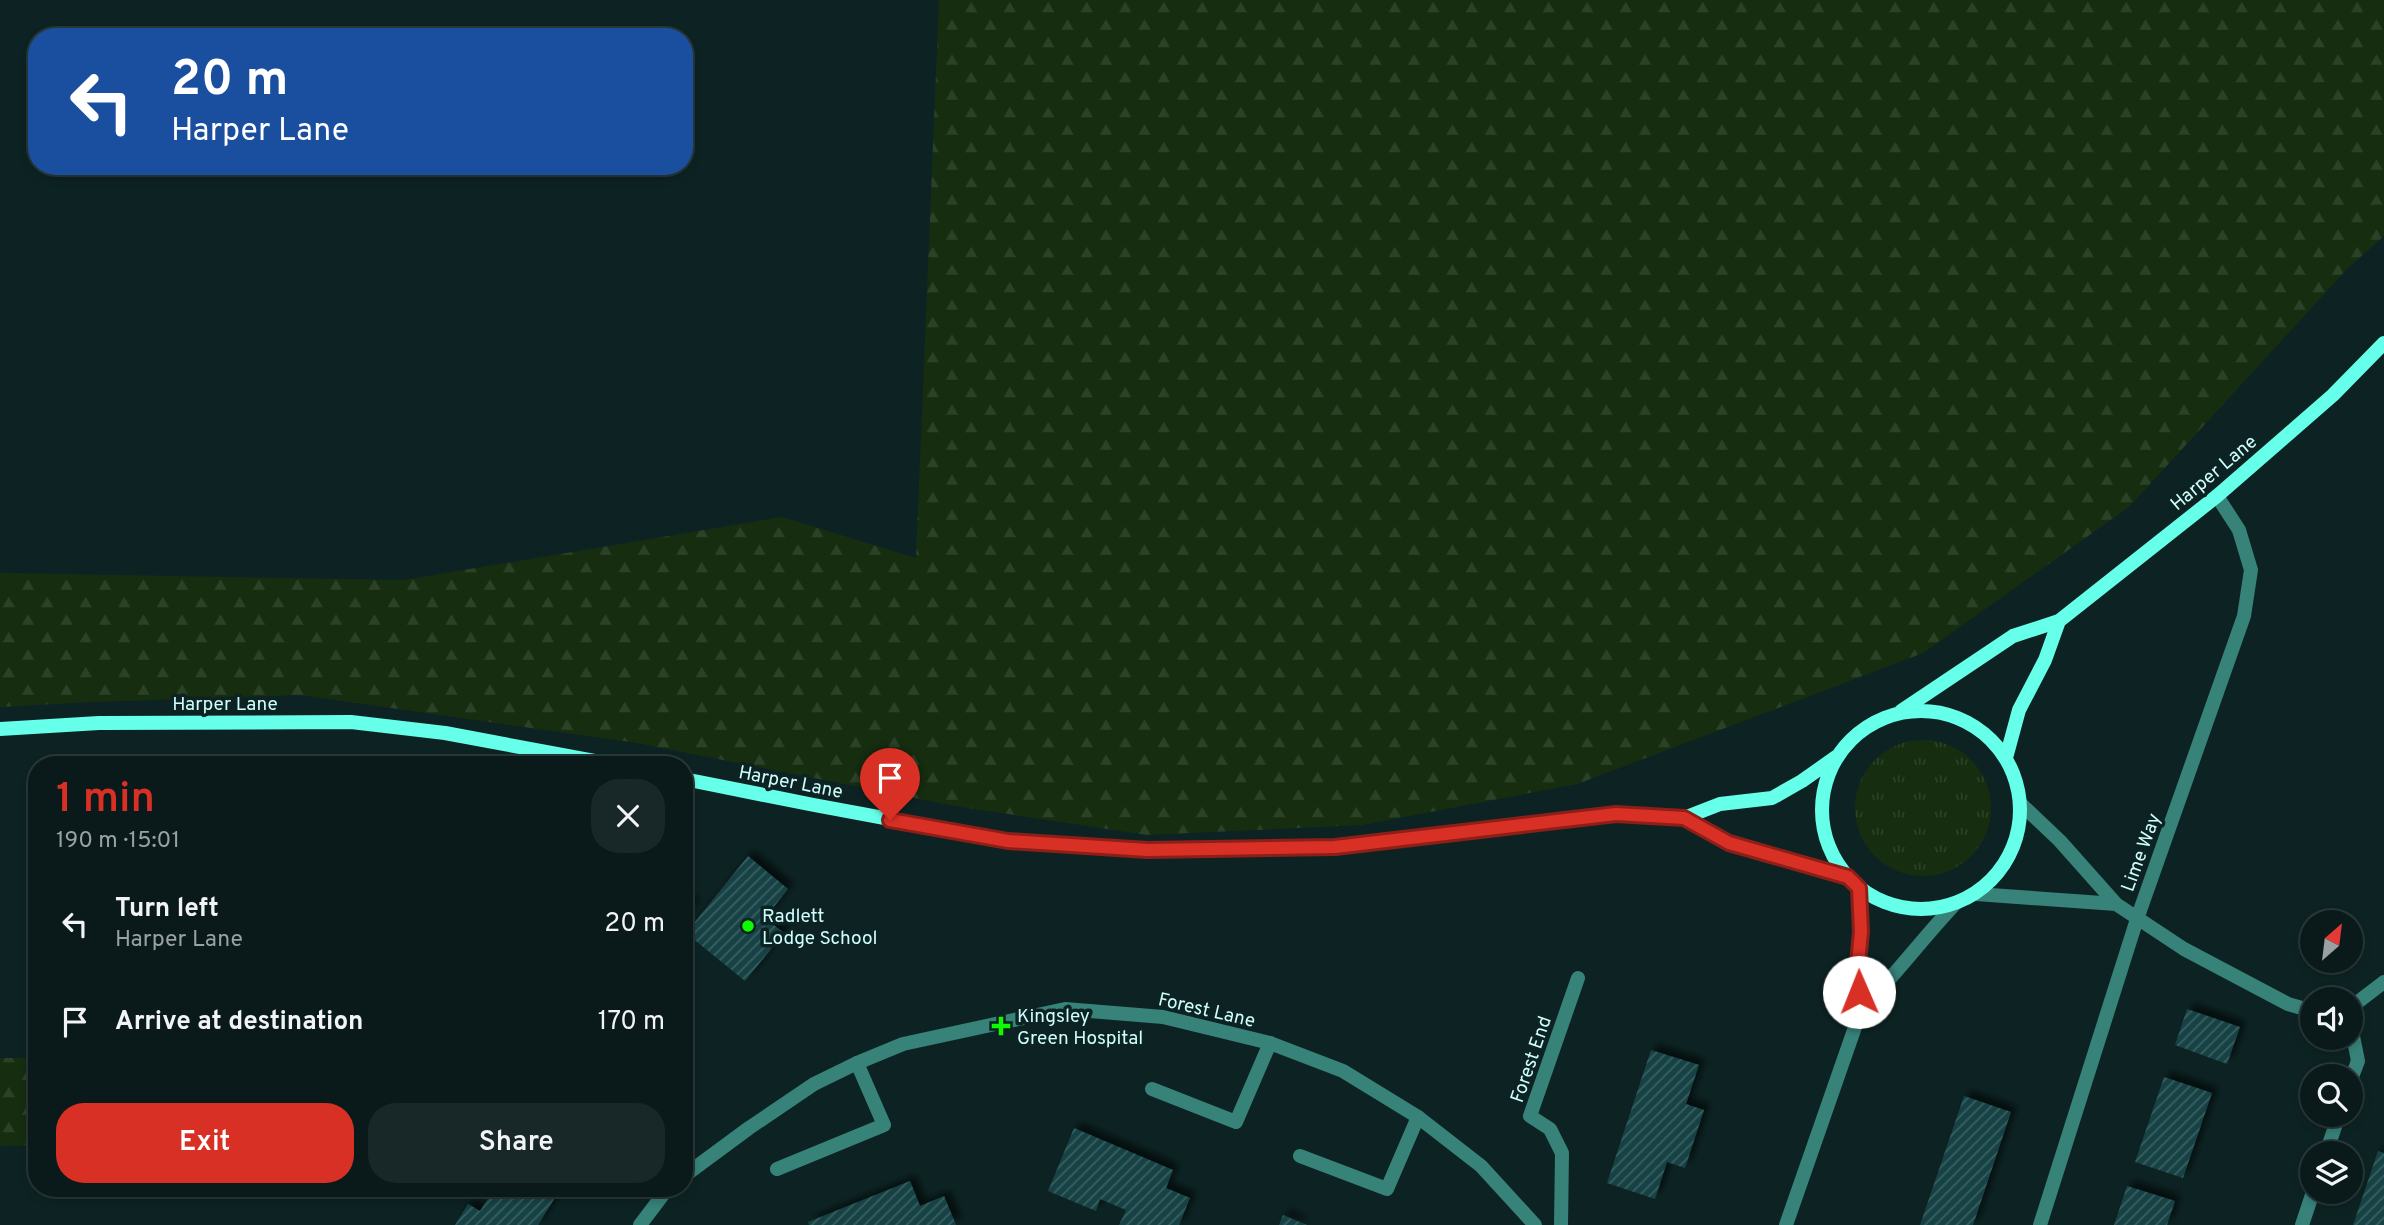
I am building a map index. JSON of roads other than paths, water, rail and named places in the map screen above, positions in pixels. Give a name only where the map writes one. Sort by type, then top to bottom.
[{"type":"main road","name":"Harper Lane","points":[[1897,714],[2013,636],[2059,621],[2217,496],[2333,395],[2384,343]]},
{"type":"main road","points":[[2006,758],[2019,710],[2045,660],[2059,621]]},
{"type":"main road","points":[[1922,711],[1947,714],[1970,724],[1990,739],[2006,758],[2016,780],[2021,804],[2017,838],[2001,870],[1976,894],[1955,904],[1930,910],[1905,909],[1880,901],[1853,883],[1830,850],[1822,818],[1824,785],[1838,756],[1854,737],[1874,723],[1897,714],[1922,711]]},
{"type":"main road","name":"Harper Lane","points":[[0,729],[99,723],[351,722],[445,733],[568,756]]},
{"type":"main road","name":"Harper Lane","points":[[693,781],[1008,841],[1148,850],[1335,847],[1616,814],[1684,818],[1720,804],[1772,798],[1838,756]]},
{"type":"main road","name":"Harper Lane","points":[[1684,818],[1729,843],[1853,883]]},
{"type":"street","name":"Lime Way","points":[[2040,1225],[2137,919],[2244,616],[2251,570],[2239,530],[2217,496]]},
{"type":"street","points":[[2021,804],[2060,841],[2116,904],[2184,949],[2300,1008]]},
{"type":"street","points":[[1786,1225],[1861,1010],[1857,973],[1861,932],[1853,883]]},
{"type":"street","points":[[1976,894],[2116,904]]},
{"type":"street","points":[[1861,1010],[1955,904]]},
{"type":"street","name":"Forest End","points":[[1561,1225],[1562,1153],[1550,1129],[1530,1116],[1578,978]]},
{"type":"street","points":[[2363,998],[2384,982]]},
{"type":"street","name":"Forest Lane","points":[[693,1169],[814,1084],[857,1063],[902,1044],[1065,1009],[1163,1017],[1270,1043],[1343,1071],[1418,1117],[1481,1166],[1535,1225]]},
{"type":"street","points":[[1152,1089],[1236,1122],[1270,1043]]},
{"type":"street","points":[[777,1168],[884,1125],[857,1063]]},
{"type":"street","points":[[1300,1156],[1387,1189],[1418,1117]]},
{"type":"street","points":[[640,1225],[659,1197]]},
{"type":"street","points":[[2302,1225],[2309,1204]]},
{"type":"place","name":"Radlett Lodge School","points":[[748,926]]},
{"type":"place","name":"Kingsley Green Hospital","points":[[1001,1026]]}]
